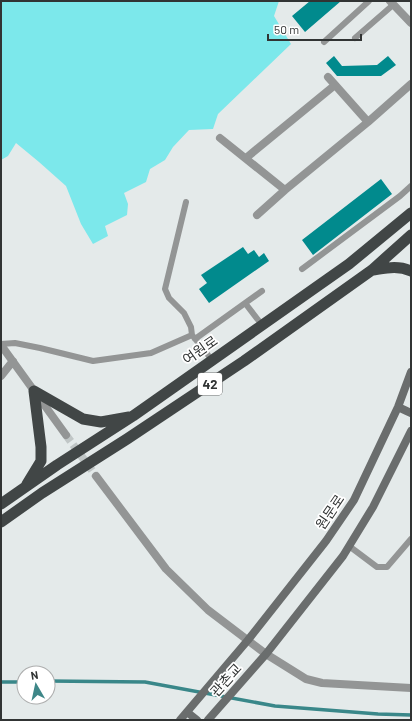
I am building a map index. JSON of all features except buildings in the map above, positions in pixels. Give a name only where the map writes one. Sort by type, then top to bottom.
[{"type":"highway","name":"여원로","points":[[1,504],[133,416],[349,264],[411,213]]},
{"type":"highway","name":"42","points":[[1,522],[42,492],[127,439],[244,361],[372,270],[411,234]]},
{"type":"highway","points":[[372,270],[394,267],[411,271]]},
{"type":"highway","points":[[34,391],[83,419],[101,422],[133,416]]},
{"type":"highway","points":[[24,488],[41,461],[41,447],[34,391]]},
{"type":"main road","name":"원문로","points":[[241,648],[326,541],[354,500],[398,407],[411,372]]},
{"type":"main road","points":[[398,407],[411,413]]},
{"type":"main road","points":[[266,654],[343,556],[372,507],[411,431]]},
{"type":"main road","name":"관촌교","points":[[187,712],[241,648]]},
{"type":"main road","name":"관촌교","points":[[210,717],[266,654]]},
{"type":"main road","points":[[180,720],[187,712],[196,720]]},
{"type":"street","points":[[392,3],[411,23]]},
{"type":"street","points":[[328,77],[368,122]]},
{"type":"street","points":[[257,215],[411,84]]},
{"type":"street","points":[[246,158],[335,85]]},
{"type":"street","points":[[220,138],[285,190]]},
{"type":"street","points":[[1,344],[66,435]]},
{"type":"street","points":[[1,376],[13,361]]},
{"type":"street","points":[[96,476],[166,569],[208,610],[266,654],[306,679],[317,682],[411,688]]},
{"type":"lane","points":[[324,42],[369,1]]},
{"type":"lane","points":[[355,38],[392,3]]},
{"type":"lane","points":[[302,269],[400,196],[411,186]]},
{"type":"lane","points":[[186,202],[165,289],[169,298],[184,313],[191,327],[193,337],[212,360]]},
{"type":"lane","points":[[1,344],[15,343],[92,361],[151,353],[193,337],[262,291]]},
{"type":"lane","points":[[245,303],[262,325]]},
{"type":"lane","points":[[349,546],[377,567],[387,567],[411,538]]},
{"type":"shaded area","points":[[1,1],[279,1],[274,16],[291,44],[218,114],[213,129],[189,130],[173,147],[165,160],[150,169],[146,182],[124,193],[128,204],[127,215],[105,226],[108,236],[93,244],[81,224],[66,186],[16,143],[8,156],[1,160]]},
{"type":"waterway","points":[[56,681],[145,682],[275,706],[411,715]]},
{"type":"waterway","points":[[1,682],[16,682]]},
{"type":"tunnel","points":[[66,435],[96,476]]}]
